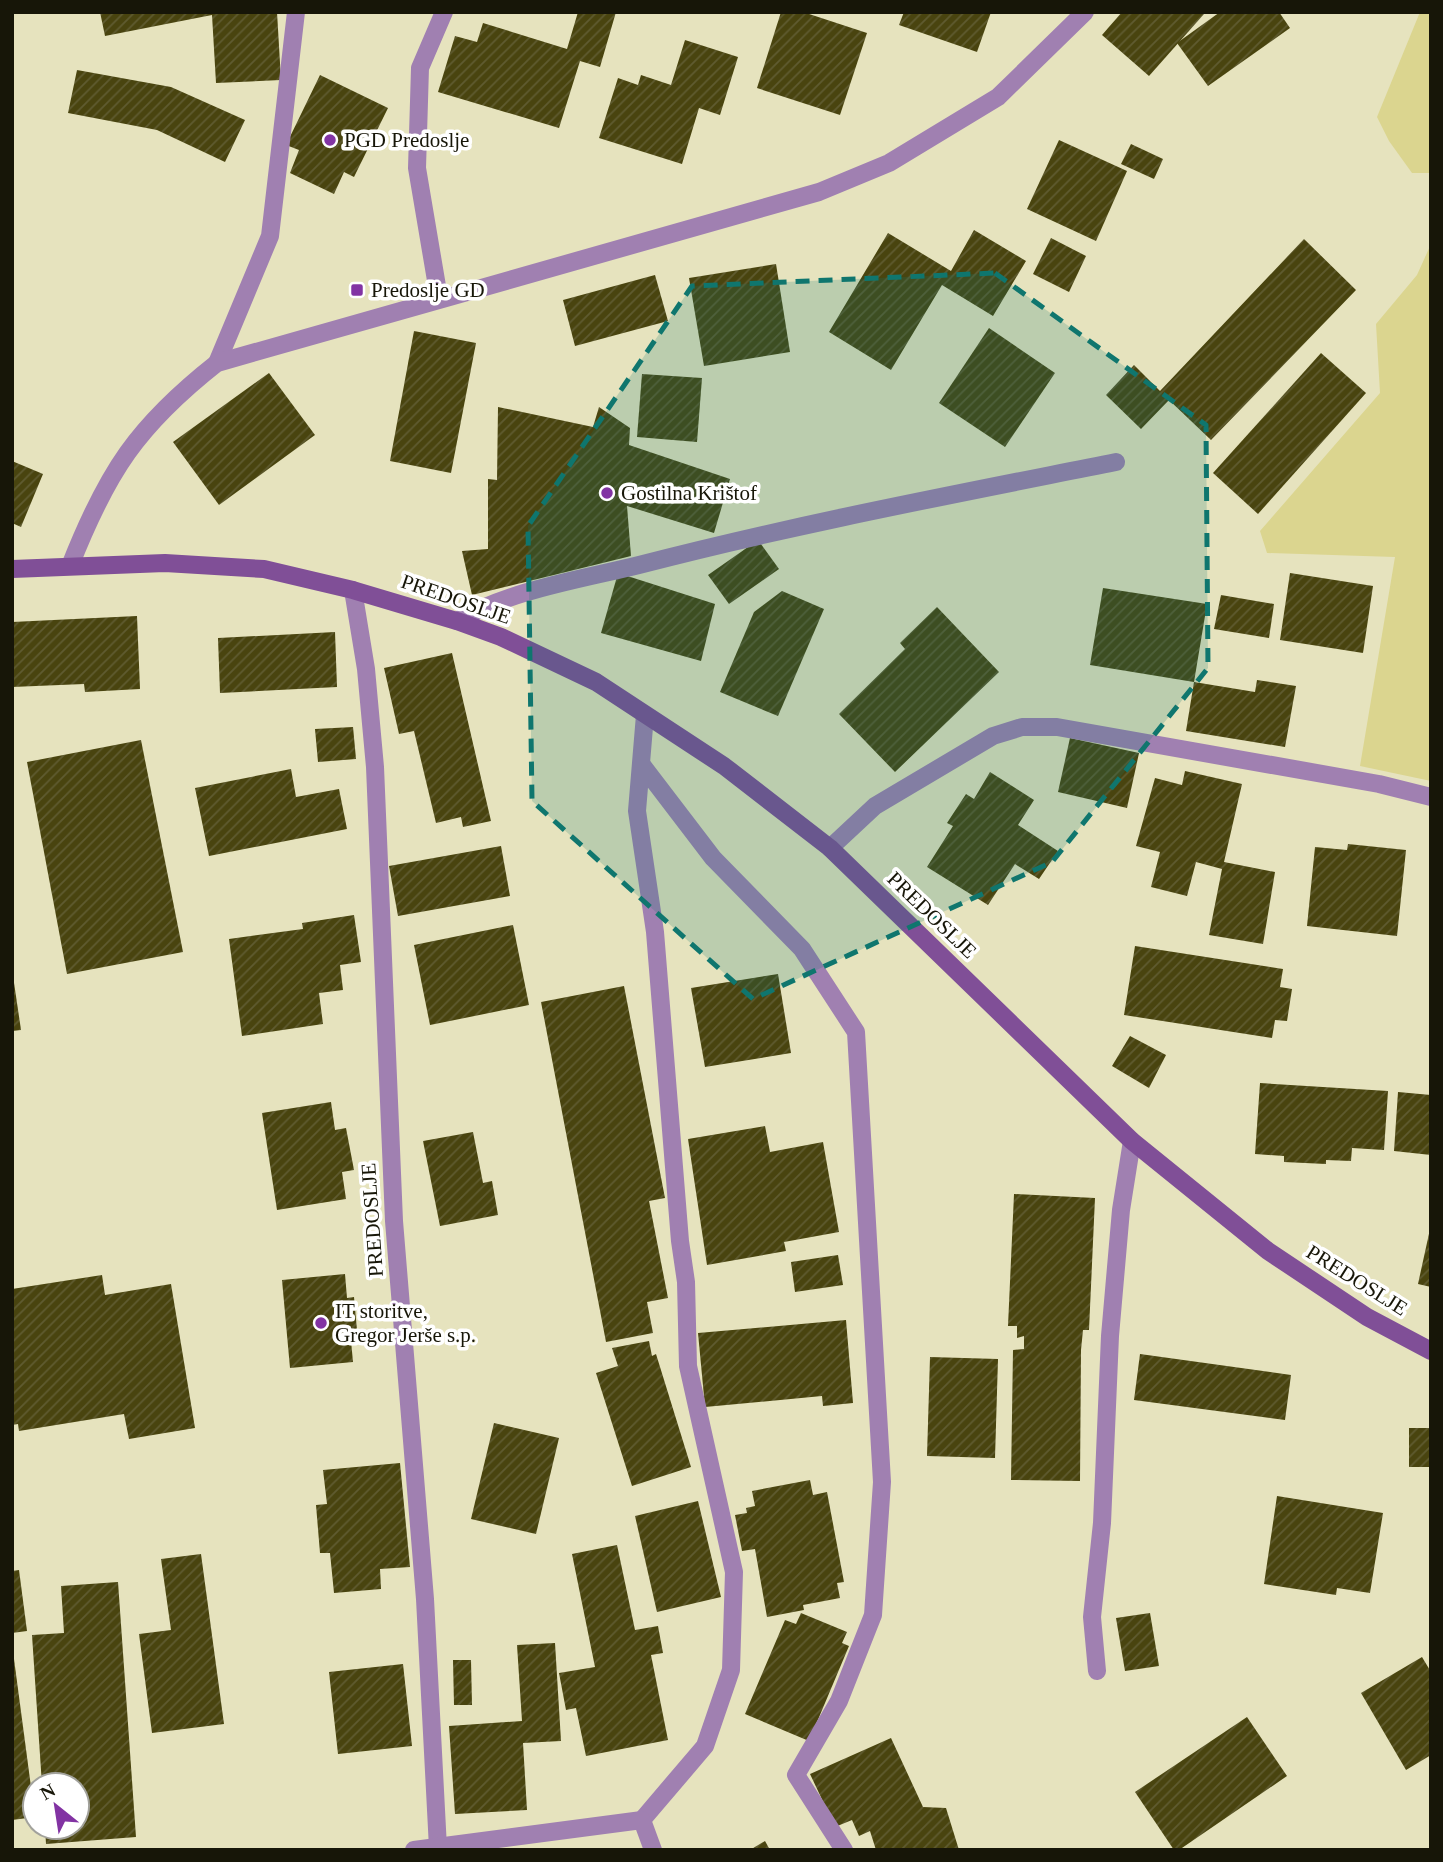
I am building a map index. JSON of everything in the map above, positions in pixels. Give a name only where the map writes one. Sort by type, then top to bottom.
[{"type":"street","points":[[217,363],[270,236],[296,12]]},
{"type":"street","points":[[439,298],[418,155],[420,68],[444,12]]},
{"type":"street","points":[[70,566],[91,512],[129,446],[167,406],[217,363],[819,192],[889,163],[998,97],[1085,12]]},
{"type":"street","points":[[457,621],[487,604],[688,552],[867,511],[1116,462]]},
{"type":"street","name":"PREDOSLJE","points":[[12,569],[165,564],[264,569],[353,590],[457,621],[501,637],[596,682],[724,766],[830,848],[1132,1141],[1268,1251],[1367,1317],[1431,1351]]},
{"type":"street","name":"PREDOSLJE","points":[[353,590],[366,669],[375,767],[394,1221],[425,1599],[438,1848]]},
{"type":"street","points":[[414,1850],[642,1820],[705,1746],[731,1670],[734,1572],[688,1366],[686,1282],[680,1241],[655,932],[637,811],[645,715]]},
{"type":"street","points":[[830,848],[875,806],[993,736],[1022,727],[1071,729],[1379,784],[1431,797]]},
{"type":"street","points":[[642,765],[713,858],[802,949],[856,1032],[882,1482],[873,1615],[839,1701],[796,1775],[844,1850]]},
{"type":"street","points":[[1097,1671],[1091,1618],[1102,1523],[1110,1336],[1121,1210],[1132,1141]]},
{"type":"street","points":[[642,1820],[653,1850]]},
{"type":"highlighted area","points":[[995,273],[1206,425],[1208,668],[1052,862],[753,999],[532,801],[528,526],[692,286]]},
{"type":"shaded area","points":[[1420,12],[1431,12],[1431,173],[1412,173],[1389,141],[1377,117]]},
{"type":"shaded area","points":[[1431,244],[1431,781],[1360,766],[1395,557],[1267,553],[1260,531],[1380,393],[1376,324],[1417,275]]},
{"type":"building","points":[[100,12],[277,12],[281,80],[216,83],[212,15],[105,36]]},
{"type":"building","points":[[578,12],[616,12],[600,67],[580,61],[559,128],[438,92],[455,36],[477,42],[483,23],[567,49]]},
{"type":"building","points":[[781,12],[803,12],[867,33],[840,115],[757,88]]},
{"type":"building","points":[[904,12],[991,12],[977,52],[899,25]]},
{"type":"building","points":[[1122,12],[1204,14],[1149,76],[1102,35]]},
{"type":"building","points":[[1220,12],[1279,12],[1290,28],[1208,86],[1177,43]]},
{"type":"building","points":[[685,40],[738,57],[720,115],[699,108],[682,164],[599,138],[618,78],[638,85],[641,75],[671,85]]},
{"type":"building","points":[[77,70],[171,87],[245,120],[225,162],[157,130],[68,113]]},
{"type":"building","name":"PGD Predoslje","points":[[320,75],[388,108],[354,177],[344,172],[334,194],[290,173],[299,150],[286,145]]},
{"type":"building","points":[[1059,140],[1127,171],[1096,241],[1027,209]]},
{"type":"building","points":[[1131,144],[1163,159],[1154,179],[1121,164]]},
{"type":"building","points":[[974,230],[1026,261],[993,316],[942,285],[891,370],[829,332],[888,233],[951,271]]},
{"type":"building","points":[[1051,238],[1086,256],[1069,292],[1033,274]]},
{"type":"building","points":[[1304,239],[1356,290],[1211,440],[1169,400],[1141,429],[1106,395],[1134,365],[1160,391]]},
{"type":"building","points":[[776,264],[790,352],[704,366],[689,278]]},
{"type":"building","points":[[655,275],[668,321],[575,346],[563,300]]},
{"type":"building","points":[[989,328],[1055,373],[1005,447],[939,403]]},
{"type":"building","points":[[414,331],[476,343],[451,473],[390,461]]},
{"type":"building","points":[[1321,353],[1366,393],[1258,514],[1213,473]]},
{"type":"building","points":[[269,373],[315,435],[219,505],[173,442]]},
{"type":"building","points":[[642,374],[702,378],[697,442],[637,437]]},
{"type":"building","name":"Gostilna Krištof","points":[[498,407],[593,427],[599,407],[630,428],[629,445],[730,479],[714,533],[627,506],[631,556],[472,595],[462,551],[488,549],[488,479],[497,480]]},
{"type":"building","points":[[12,461],[43,474],[21,527],[12,523]]},
{"type":"building","points":[[758,540],[779,569],[729,604],[708,575]]},
{"type":"building","points":[[618,573],[715,604],[701,661],[601,633]]},
{"type":"building","points":[[1290,573],[1373,586],[1363,653],[1280,640]]},
{"type":"building","points":[[1103,588],[1207,604],[1194,682],[1090,665]]},
{"type":"building","points":[[782,591],[824,609],[778,716],[720,692],[754,612]]},
{"type":"building","points":[[1221,595],[1274,604],[1269,638],[1214,629]]},
{"type":"building","points":[[937,607],[999,672],[895,772],[839,714],[905,649],[900,643]]},
{"type":"building","points":[[137,616],[140,689],[85,692],[84,684],[12,687],[12,622]]},
{"type":"building","points":[[335,632],[337,687],[220,693],[218,638]]},
{"type":"building","points":[[452,653],[491,821],[463,827],[461,817],[436,823],[414,731],[399,734],[384,668]]},
{"type":"building","points":[[1257,680],[1296,686],[1285,747],[1186,731],[1194,682],[1255,692]]},
{"type":"building","points":[[353,727],[356,759],[318,762],[315,729]]},
{"type":"building","points":[[1070,738],[1139,753],[1127,808],[1058,792]]},
{"type":"building","points":[[141,740],[183,952],[67,974],[27,762]]},
{"type":"building","points":[[291,769],[296,797],[339,789],[347,829],[209,856],[195,788]]},
{"type":"building","points":[[1185,771],[1242,784],[1224,862],[1275,872],[1263,944],[1209,935],[1222,869],[1196,862],[1187,896],[1151,887],[1160,852],[1136,846],[1155,778],[1182,785]]},
{"type":"building","points":[[990,772],[1034,800],[1018,825],[1058,851],[1039,879],[1015,864],[988,905],[927,867],[953,826],[947,823],[966,794],[974,799]]},
{"type":"building","points":[[1348,844],[1406,850],[1397,936],[1307,926],[1315,847],[1347,850]]},
{"type":"building","points":[[501,846],[510,896],[398,916],[389,866]]},
{"type":"building","points":[[354,915],[361,962],[340,965],[343,990],[319,993],[323,1024],[242,1036],[229,939],[303,929],[302,923]]},
{"type":"building","points":[[513,925],[529,1005],[430,1025],[414,945]]},
{"type":"building","points":[[1135,946],[1283,969],[1280,987],[1292,989],[1287,1021],[1275,1020],[1272,1038],[1124,1015]]},
{"type":"building","points":[[12,969],[21,1030],[12,1031]]},
{"type":"building","points":[[778,974],[791,1053],[705,1067],[691,988]]},
{"type":"building","points":[[624,986],[665,1198],[649,1201],[668,1298],[647,1302],[653,1333],[606,1342],[541,1002]]},
{"type":"building","points":[[1130,1036],[1166,1055],[1149,1088],[1112,1066]]},
{"type":"building","points":[[1260,1083],[1388,1091],[1384,1150],[1352,1148],[1351,1161],[1326,1160],[1326,1164],[1284,1162],[1284,1156],[1255,1154]]},
{"type":"building","points":[[1398,1092],[1431,1095],[1431,1155],[1394,1151]]},
{"type":"building","points":[[331,1102],[335,1130],[346,1128],[354,1170],[342,1172],[346,1199],[277,1210],[262,1113]]},
{"type":"building","points":[[765,1126],[770,1152],[823,1142],[839,1232],[784,1242],[786,1251],[707,1265],[688,1139]]},
{"type":"building","points":[[473,1132],[483,1183],[492,1181],[498,1215],[440,1226],[423,1141]]},
{"type":"building","points":[[1014,1194],[1095,1198],[1089,1330],[1083,1330],[1081,1350],[1080,1481],[1011,1480],[1013,1350],[1024,1349],[1024,1336],[1017,1338],[1017,1326],[1008,1326]]},
{"type":"building","points":[[1431,1229],[1431,1287],[1418,1284]]},
{"type":"building","points":[[838,1255],[843,1285],[795,1292],[791,1262]]},
{"type":"building","name":"IT storitve, Gregor Jerše s.p.","points":[[345,1274],[347,1298],[354,1297],[357,1330],[350,1330],[353,1362],[290,1368],[282,1280]]},
{"type":"building","points":[[102,1275],[105,1295],[171,1284],[195,1428],[129,1439],[124,1414],[19,1431],[18,1424],[12,1425],[12,1289]]},
{"type":"building","points":[[846,1320],[853,1403],[823,1406],[822,1396],[705,1407],[698,1333]]},
{"type":"building","points":[[649,1341],[652,1356],[656,1354],[691,1467],[632,1486],[596,1373],[618,1366],[612,1348]]},
{"type":"building","points":[[1140,1354],[1291,1375],[1285,1420],[1134,1400]]},
{"type":"building","points":[[930,1357],[998,1359],[995,1458],[927,1456]]},
{"type":"building","points":[[494,1423],[559,1438],[536,1534],[471,1519]]},
{"type":"building","points":[[1409,1428],[1431,1428],[1431,1467],[1409,1467]]},
{"type":"building","points":[[400,1463],[410,1567],[380,1569],[381,1589],[334,1593],[330,1553],[320,1553],[316,1505],[327,1504],[323,1470]]},
{"type":"building","points":[[810,1480],[813,1495],[827,1492],[844,1582],[837,1583],[840,1598],[803,1605],[804,1610],[767,1617],[755,1549],[742,1551],[735,1515],[747,1513],[746,1508],[755,1506],[752,1491]]},
{"type":"building","points":[[1277,1496],[1383,1513],[1370,1593],[1337,1588],[1336,1595],[1264,1584]]},
{"type":"building","points":[[698,1501],[721,1597],[657,1612],[635,1516]]},
{"type":"building","points":[[617,1545],[635,1630],[658,1626],[663,1653],[651,1655],[668,1740],[586,1756],[576,1708],[566,1710],[559,1673],[595,1667],[572,1554]]},
{"type":"building","points":[[201,1554],[224,1724],[152,1733],[139,1634],[171,1630],[161,1559]]},
{"type":"building","points":[[19,1570],[27,1631],[12,1633],[12,1571]]},
{"type":"building","points":[[118,1582],[136,1837],[91,1840],[91,1771],[41,1771],[32,1635],[64,1633],[61,1586]]},
{"type":"building","points":[[801,1613],[847,1632],[842,1643],[849,1646],[809,1741],[745,1714],[785,1620],[796,1624]]},
{"type":"building","points":[[1150,1613],[1159,1666],[1125,1671],[1116,1618]]},
{"type":"building","points":[[555,1643],[561,1741],[523,1743],[527,1810],[455,1814],[449,1726],[522,1721],[517,1645]]},
{"type":"building","points":[[1422,1657],[1431,1672],[1431,1755],[1406,1770],[1361,1693]]},
{"type":"building","points":[[14,1659],[29,1771],[21,1771],[21,1819],[12,1820]]},
{"type":"building","points":[[453,1660],[471,1660],[472,1705],[454,1705]]},
{"type":"building","points":[[403,1664],[412,1746],[338,1754],[329,1672]]},
{"type":"building","points":[[1247,1717],[1287,1776],[1179,1850],[1174,1850],[1135,1792]]},
{"type":"building","points":[[891,1738],[923,1807],[946,1808],[959,1850],[876,1850],[870,1831],[859,1836],[852,1820],[835,1827],[810,1774]]},
{"type":"building","points":[[46,1841],[85,1841],[46,1844]]},
{"type":"building","points":[[765,1841],[770,1850],[750,1850]]},
{"type":"place","name":"PGD Predoslje","points":[[330,140]]},
{"type":"place","name":"Predoslje GD","points":[[357,290]]},
{"type":"place","name":"Gostilna Krištof","points":[[607,493]]},
{"type":"place","name":"IT storitve, Gregor Jerše s.p.","points":[[321,1323]]}]
